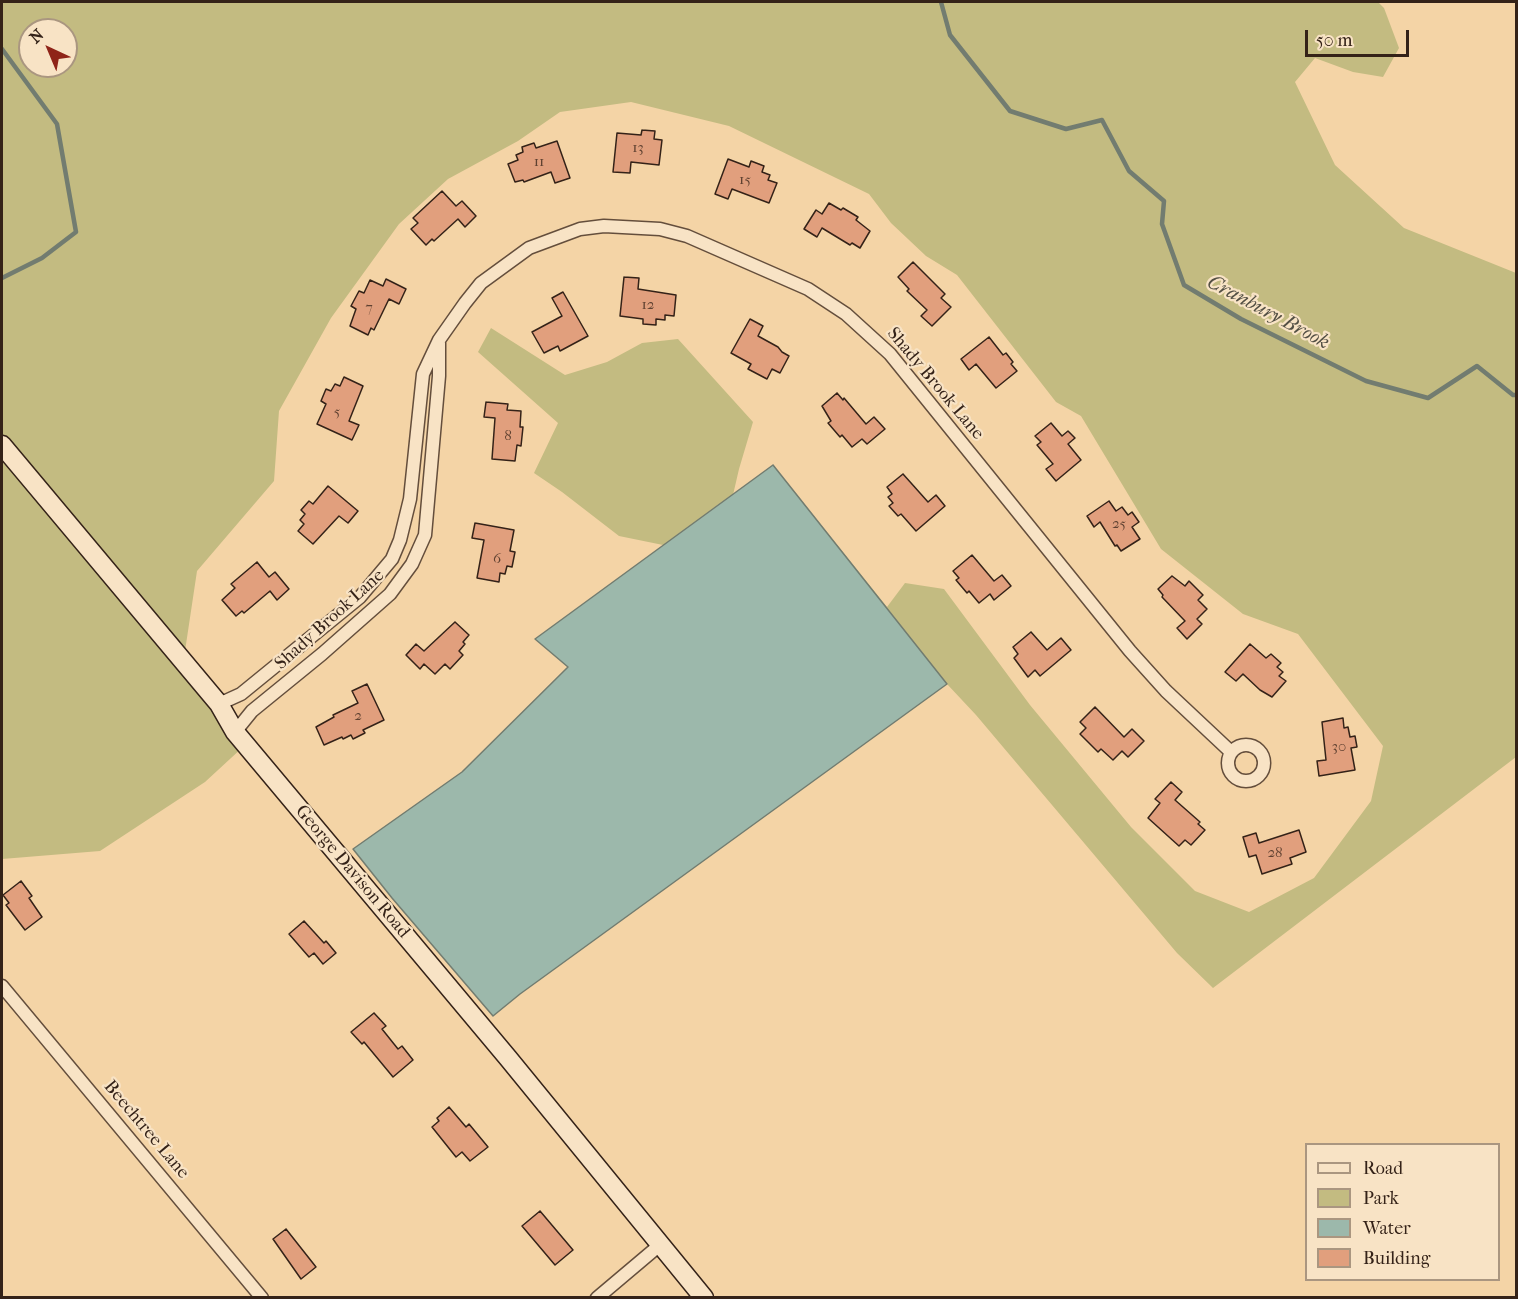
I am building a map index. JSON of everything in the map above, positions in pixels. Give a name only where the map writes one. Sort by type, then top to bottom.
[{"type":"street","name":"Shady Brook Lane","points":[[219,704],[241,694],[360,597],[392,559],[400,540],[408,508],[423,374],[439,340],[481,283],[529,248],[580,229],[604,226],[660,229],[687,236],[808,289],[846,314],[890,354],[1130,651],[1166,691],[1231,752]]},
{"type":"street","name":"Shady Brook Lane","points":[[235,732],[252,711],[390,594],[412,564],[425,535],[439,376],[439,340]]},
{"type":"street","name":"George Davison Road","points":[[2,445],[219,704],[235,732],[704,1298]]},
{"type":"street","points":[[413,478],[431,479]]},
{"type":"street","points":[[336,615],[349,630]]},
{"type":"street","name":"Beechtree Lane","points":[[2,986],[262,1298]]},
{"type":"street","points":[[597,1298],[661,1244]]},
{"type":"green space","points":[[2,2],[1378,2],[1384,8],[1399,48],[1383,77],[1353,72],[1315,58],[1295,82],[1335,165],[1404,228],[1516,273],[1516,757],[1213,988],[1177,953],[976,715],[947,684],[520,994],[493,1016],[353,849],[462,772],[568,667],[535,639],[668,546],[619,536],[534,473],[558,423],[478,352],[491,328],[565,375],[607,362],[642,343],[678,339],[753,422],[733,495],[773,465],[887,607],[905,583],[944,589],[1030,705],[1131,827],[1195,891],[1249,912],[1314,878],[1371,801],[1383,746],[1298,634],[1243,614],[1161,549],[1081,416],[1056,402],[957,275],[926,256],[891,223],[869,194],[729,126],[631,102],[560,112],[518,141],[448,179],[399,224],[331,318],[279,411],[274,481],[197,571],[185,651],[243,747],[205,782],[100,851],[2,859]]},
{"type":"water","points":[[773,465],[947,684],[520,994],[493,1016],[353,849],[462,772],[568,667],[535,639]]},
{"type":"building","points":[[642,130],[655,131],[654,139],[662,140],[659,165],[631,162],[630,173],[613,172],[617,133],[641,135]]},
{"type":"building","points":[[557,141],[570,178],[555,183],[551,172],[524,182],[523,180],[515,182],[508,164],[518,160],[516,155],[523,152],[522,147],[534,143],[536,148]]},
{"type":"building","points":[[728,159],[749,167],[751,161],[764,166],[762,172],[770,175],[768,180],[777,183],[769,203],[732,189],[728,199],[715,194]]},
{"type":"building","points":[[442,191],[456,206],[462,201],[476,216],[465,227],[458,219],[434,241],[432,239],[426,245],[411,229],[418,223],[413,218]]},
{"type":"building","points":[[829,203],[858,217],[856,220],[870,231],[860,248],[852,243],[850,245],[822,228],[817,237],[804,229],[816,210],[822,214]]},
{"type":"building","points":[[913,262],[945,294],[941,298],[951,307],[932,326],[921,316],[927,310],[907,291],[909,289],[898,277]]},
{"type":"building","points":[[624,277],[639,278],[638,289],[676,295],[674,316],[665,315],[665,320],[656,319],[656,325],[643,324],[643,319],[620,316]]},
{"type":"building","points":[[386,279],[406,289],[399,304],[389,299],[374,330],[371,328],[368,335],[350,326],[356,309],[351,306],[359,291],[364,293],[370,280],[383,286]]},
{"type":"building","points":[[563,292],[588,336],[560,351],[558,346],[544,353],[532,332],[562,316],[552,298]]},
{"type":"building","points":[[750,319],[763,326],[758,336],[789,356],[780,373],[772,369],[767,379],[748,369],[751,364],[731,353]]},
{"type":"building","points":[[989,337],[1003,355],[1006,353],[1017,371],[996,388],[976,364],[969,370],[961,359]]},
{"type":"building","points":[[344,377],[363,386],[349,421],[359,425],[352,440],[317,424],[326,404],[321,401],[326,389],[331,391],[335,384],[340,386]]},
{"type":"building","points":[[837,393],[866,424],[874,417],[885,429],[867,444],[862,439],[852,447],[828,423],[831,421],[822,406]]},
{"type":"building","points":[[486,402],[508,404],[507,410],[521,411],[520,427],[523,427],[521,446],[517,445],[515,461],[492,459],[495,418],[484,417]]},
{"type":"building","points":[[1051,423],[1062,436],[1068,431],[1075,438],[1068,444],[1081,460],[1056,481],[1046,469],[1053,464],[1037,445],[1041,442],[1035,436]]},
{"type":"building","points":[[903,474],[928,502],[936,495],[945,506],[916,531],[901,514],[898,516],[889,506],[893,503],[888,497],[892,494],[887,487]]},
{"type":"building","points":[[328,486],[358,511],[348,523],[339,516],[313,544],[298,531],[304,524],[300,520],[305,514],[301,510],[309,501],[313,504]]},
{"type":"building","points":[[1109,501],[1116,511],[1122,507],[1128,515],[1132,512],[1139,522],[1132,527],[1140,539],[1121,551],[1117,545],[1115,546],[1100,522],[1094,527],[1087,516]]},
{"type":"building","points":[[475,523],[514,530],[510,551],[515,552],[512,567],[507,566],[505,574],[500,573],[499,582],[477,578],[484,540],[472,538]]},
{"type":"building","points":[[972,555],[994,581],[1002,575],[1011,586],[994,600],[990,594],[979,603],[956,580],[959,578],[953,571]]},
{"type":"building","points":[[257,562],[269,577],[275,572],[289,589],[277,600],[270,591],[244,613],[242,611],[236,616],[222,600],[235,588],[231,584]]},
{"type":"building","points":[[1172,576],[1185,586],[1189,581],[1203,595],[1198,600],[1207,609],[1197,619],[1202,624],[1187,639],[1177,628],[1185,621],[1162,597],[1158,589]]},
{"type":"building","points":[[455,622],[469,635],[459,651],[463,655],[450,669],[445,664],[435,674],[424,664],[420,669],[406,655],[416,644],[424,651]]},
{"type":"building","points":[[1031,632],[1047,650],[1061,638],[1071,650],[1040,676],[1035,670],[1028,677],[1014,658],[1018,654],[1013,647]]},
{"type":"building","points":[[1250,644],[1266,658],[1271,654],[1281,663],[1277,667],[1283,672],[1279,676],[1286,681],[1272,697],[1260,690],[1243,674],[1236,681],[1225,672]]},
{"type":"building","points":[[367,684],[384,720],[363,730],[365,733],[353,739],[351,735],[324,745],[316,727],[334,717],[333,715],[358,703],[352,691]]},
{"type":"building","points":[[1095,707],[1124,737],[1132,729],[1144,741],[1128,757],[1122,751],[1113,760],[1101,749],[1098,752],[1080,734],[1086,728],[1080,722]]},
{"type":"building","points":[[1343,718],[1344,728],[1348,727],[1350,737],[1355,736],[1357,747],[1351,748],[1355,770],[1319,776],[1317,761],[1326,760],[1322,722]]},
{"type":"building","points":[[1171,782],[1182,792],[1175,800],[1200,822],[1198,824],[1205,830],[1191,845],[1185,840],[1179,846],[1148,818],[1160,803],[1155,799]]},
{"type":"building","points":[[1299,830],[1306,852],[1290,858],[1292,864],[1262,874],[1256,855],[1249,857],[1243,837],[1256,833],[1259,843]]},
{"type":"building","points":[[21,881],[32,896],[29,898],[42,917],[25,930],[6,905],[9,903],[3,895]]},
{"type":"building","points":[[304,921],[336,953],[323,964],[314,953],[309,957],[289,934]]},
{"type":"building","points":[[374,1013],[386,1026],[382,1029],[398,1049],[402,1046],[413,1060],[393,1077],[364,1042],[362,1044],[351,1032]]},
{"type":"building","points":[[449,1107],[466,1127],[469,1124],[488,1147],[470,1161],[462,1152],[456,1157],[432,1127],[439,1121],[437,1118]]},
{"type":"building","points":[[540,1211],[573,1250],[555,1265],[522,1226]]},
{"type":"building","points":[[286,1229],[316,1267],[301,1279],[273,1239]]},
{"type":"waterway","name":"Cranbury Brook","points":[[941,2],[950,35],[1010,111],[1066,129],[1102,120],[1129,171],[1164,201],[1162,224],[1184,285],[1241,319],[1366,381],[1428,398],[1477,366],[1516,395]]},
{"type":"waterway","name":"Cranbury Brook","points":[[2,49],[57,124],[76,232],[42,258],[2,278]]}]
